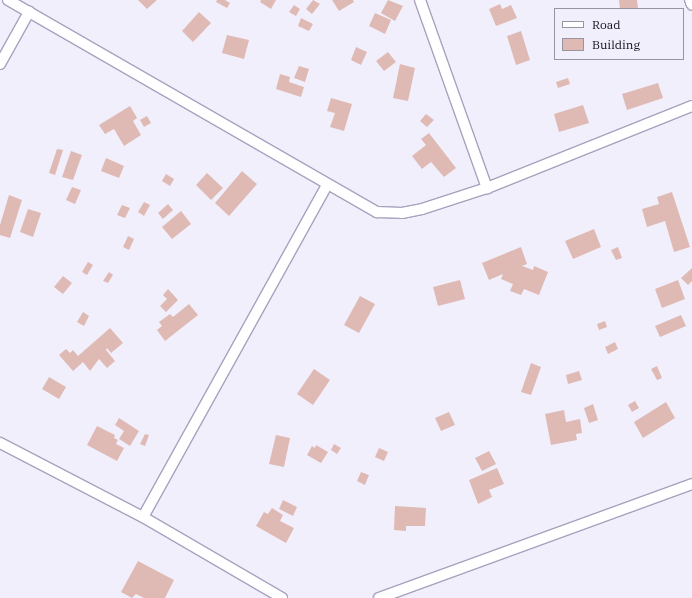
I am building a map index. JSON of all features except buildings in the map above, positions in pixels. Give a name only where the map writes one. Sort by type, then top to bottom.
[{"type":"street","points":[[8,0],[327,185],[377,212],[402,213],[487,188],[692,106]]},
{"type":"street","points":[[420,0],[487,188]]},
{"type":"street","points":[[690,0],[692,6]]},
{"type":"street","points":[[0,64],[29,12]]},
{"type":"street","points":[[143,517],[327,185]]},
{"type":"street","points":[[0,443],[143,517],[282,598]]},
{"type":"street","points":[[379,598],[692,484]]}]
